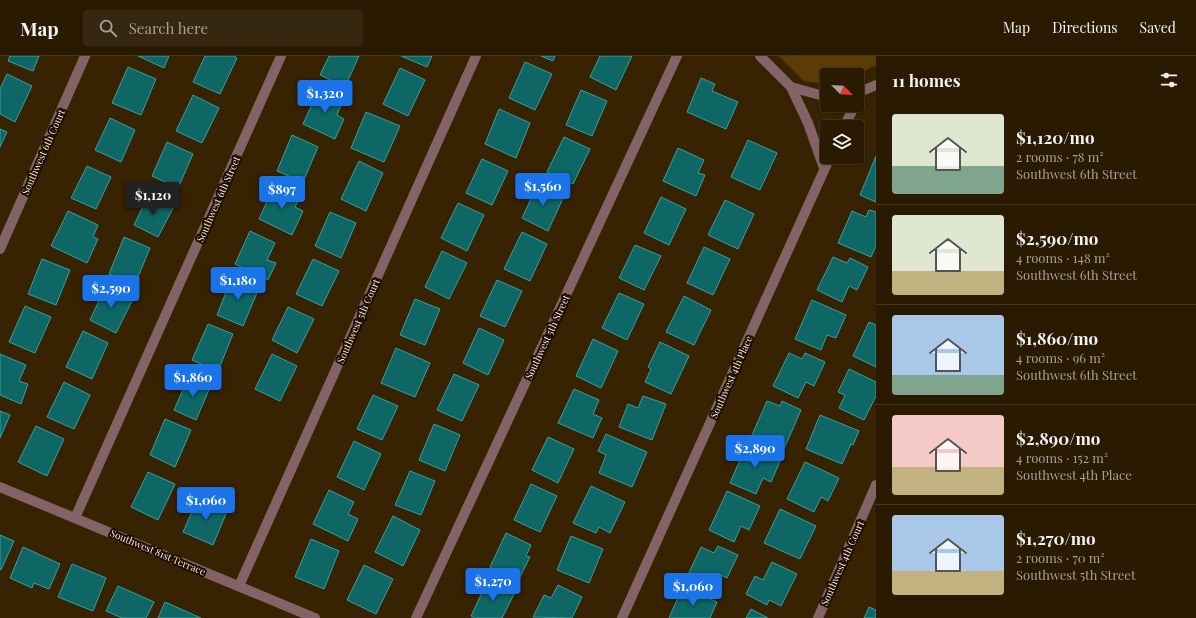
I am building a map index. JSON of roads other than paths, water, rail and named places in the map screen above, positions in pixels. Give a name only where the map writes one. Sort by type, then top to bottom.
[{"type":"street","name":"Southwest 6th Court","points":[[0,249],[85,56]]},
{"type":"street","name":"Southwest 6th Street","points":[[76,518],[282,56]]},
{"type":"street","name":"Southwest 5th Court","points":[[239,586],[476,56]]},
{"type":"street","name":"Southwest 5th Street","points":[[416,618],[677,56]]},
{"type":"street","points":[[760,56],[791,87],[808,123],[824,168]]},
{"type":"street","points":[[864,92],[876,85]]},
{"type":"street","points":[[791,87],[820,95]]},
{"type":"street","name":"Southwest 4th Place","points":[[622,618],[826,164]]},
{"type":"street","name":"Southwest 4th Court","points":[[818,618],[876,485]]},
{"type":"street","name":"Southwest 81st Terrace","points":[[0,487],[314,618]]}]
